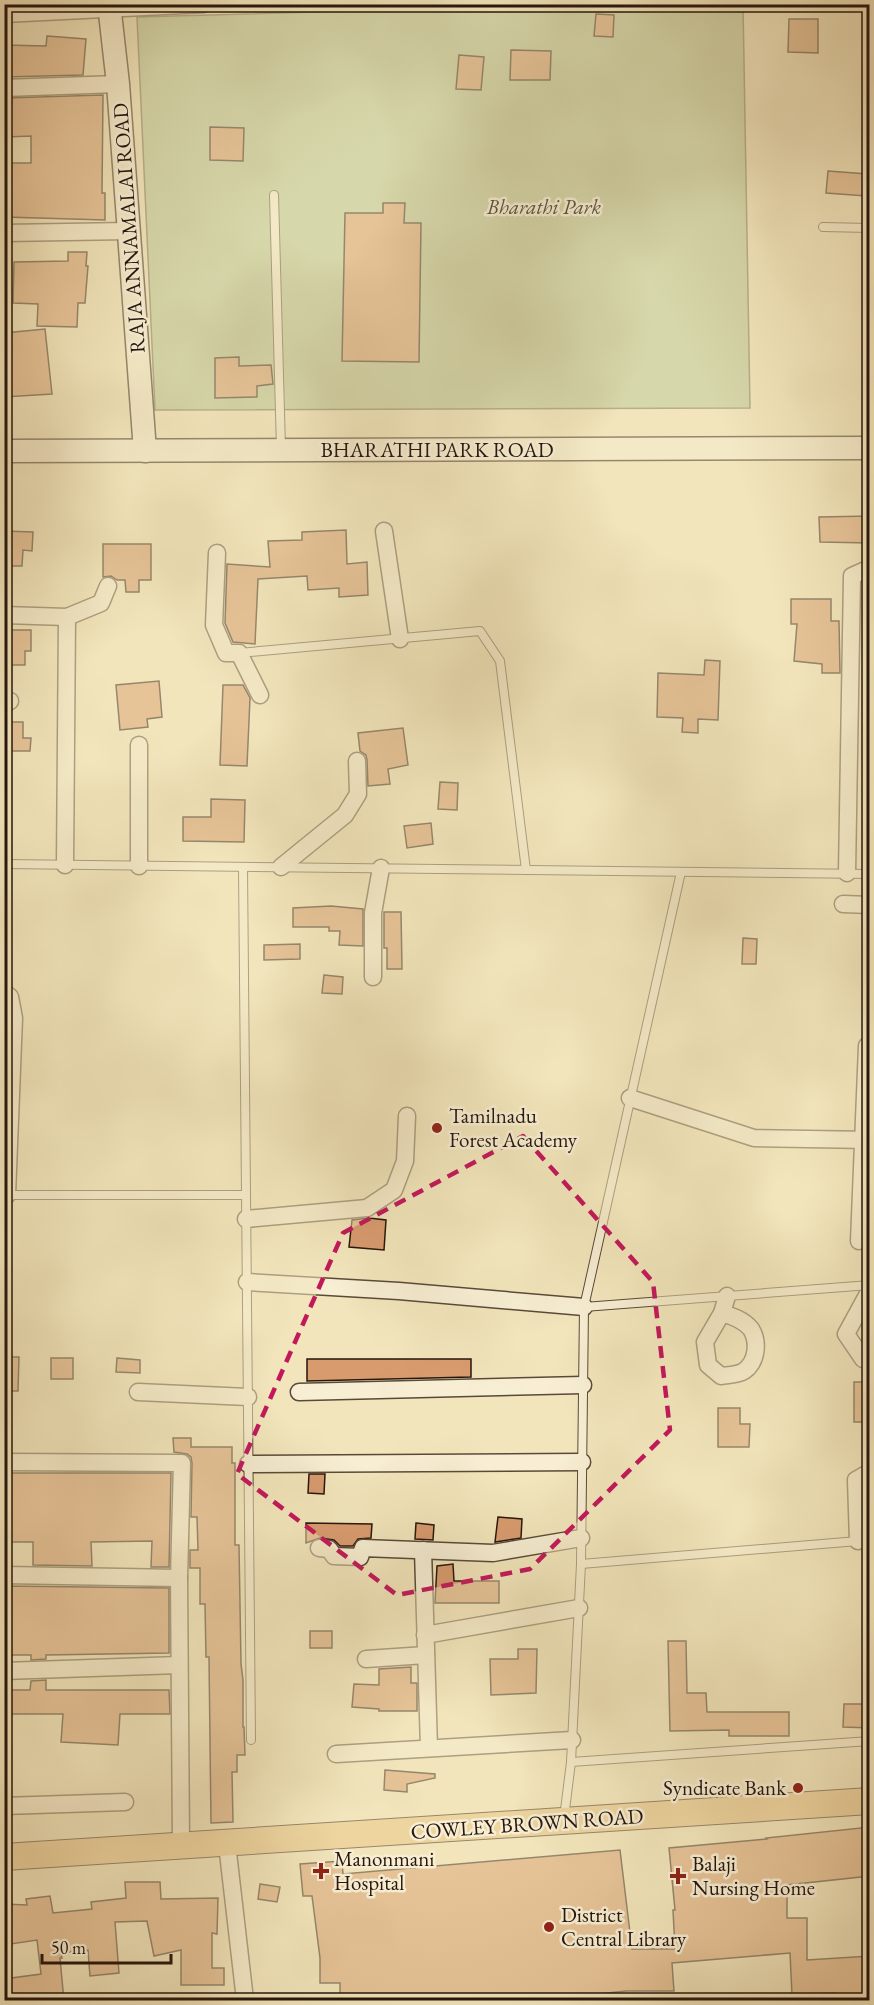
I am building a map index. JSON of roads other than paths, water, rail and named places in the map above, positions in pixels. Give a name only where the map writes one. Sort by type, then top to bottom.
[{"type":"main road","name":"RAJA ANNAMALAI ROAD","points":[[109,7],[118,84],[145,451]]},
{"type":"main road","name":"BHARATHI PARK ROAD","points":[[4,451],[870,448]]},
{"type":"main road","name":"COWLEY BROWN ROAD","points":[[4,1857],[870,1801]]},
{"type":"street","points":[[4,14],[204,4]]},
{"type":"street","points":[[4,88],[118,84]]},
{"type":"street","points":[[4,233],[129,231]]},
{"type":"street","points":[[384,531],[400,639]]},
{"type":"street","points":[[217,553],[214,625],[226,653],[240,653],[260,695]]},
{"type":"street","points":[[847,873],[852,576],[870,568]]},
{"type":"street","points":[[4,615],[67,617],[101,603],[108,586]]},
{"type":"street","points":[[65,865],[67,617]]},
{"type":"street","points":[[139,744],[139,866]]},
{"type":"street","points":[[281,867],[345,814],[358,794],[357,761]]},
{"type":"street","points":[[373,977],[373,913],[381,868]]},
{"type":"street","points":[[843,904],[870,904]]},
{"type":"street","points":[[4,992],[10,997],[14,1018],[8,1106],[6,1195]]},
{"type":"street","points":[[859,1241],[866,1140],[867,1046],[870,1044]]},
{"type":"street","points":[[630,1098],[754,1138],[866,1140]]},
{"type":"street","points":[[246,1219],[367,1208],[394,1190],[405,1161],[407,1116]]},
{"type":"street","points":[[247,1282],[399,1291],[584,1307]]},
{"type":"street","points":[[722,1313],[727,1296]]},
{"type":"street","points":[[868,1298],[846,1334],[863,1359],[870,1359]]},
{"type":"street","points":[[300,1392],[583,1385]]},
{"type":"street","points":[[138,1392],[248,1397]]},
{"type":"street","points":[[4,1462],[182,1463],[179,1578],[181,1845]]},
{"type":"street","points":[[248,1464],[582,1462]]},
{"type":"street","points":[[864,1540],[856,1480],[870,1472]]},
{"type":"street","points":[[320,1548],[329,1549],[334,1556],[360,1557],[363,1548],[493,1553],[581,1538]]},
{"type":"street","points":[[423,1550],[429,1748]]},
{"type":"street","points":[[4,1575],[179,1578]]},
{"type":"street","points":[[425,1635],[579,1608]]},
{"type":"street","points":[[366,1659],[426,1655]]},
{"type":"street","points":[[4,1671],[179,1665]]},
{"type":"street","points":[[336,1754],[572,1740]]},
{"type":"street","points":[[4,1806],[125,1802]]},
{"type":"street","points":[[227,1844],[246,2001]]},
{"type":"lane","points":[[274,195],[281,451]]},
{"type":"lane","points":[[823,227],[870,228]]},
{"type":"lane","points":[[240,653],[480,631],[500,661],[526,870]]},
{"type":"lane","points":[[4,864],[870,874]]},
{"type":"lane","points":[[243,867],[251,1740]]},
{"type":"lane","points":[[564,1821],[571,1762],[581,1564],[584,1307],[681,872]]},
{"type":"lane","points":[[6,1195],[246,1195]]},
{"type":"lane","points":[[584,1307],[870,1285]]},
{"type":"lane","points":[[581,1564],[864,1540]]},
{"type":"lane","points":[[571,1762],[870,1741]]},
{"type":"place","name":"Tamilnadu Forest Academy","points":[[437,1128]]},
{"type":"place","name":"Syndicate Bank","points":[[798,1788]]},
{"type":"place","name":"Manonmani Hospital","points":[[321,1871]]},
{"type":"place","name":"Balaji Nursing Home","points":[[678,1876]]},
{"type":"place","name":"District Central Library","points":[[549,1927]]},
{"type":"park label","name":"Bharathi Park","points":[[544,207]]}]
